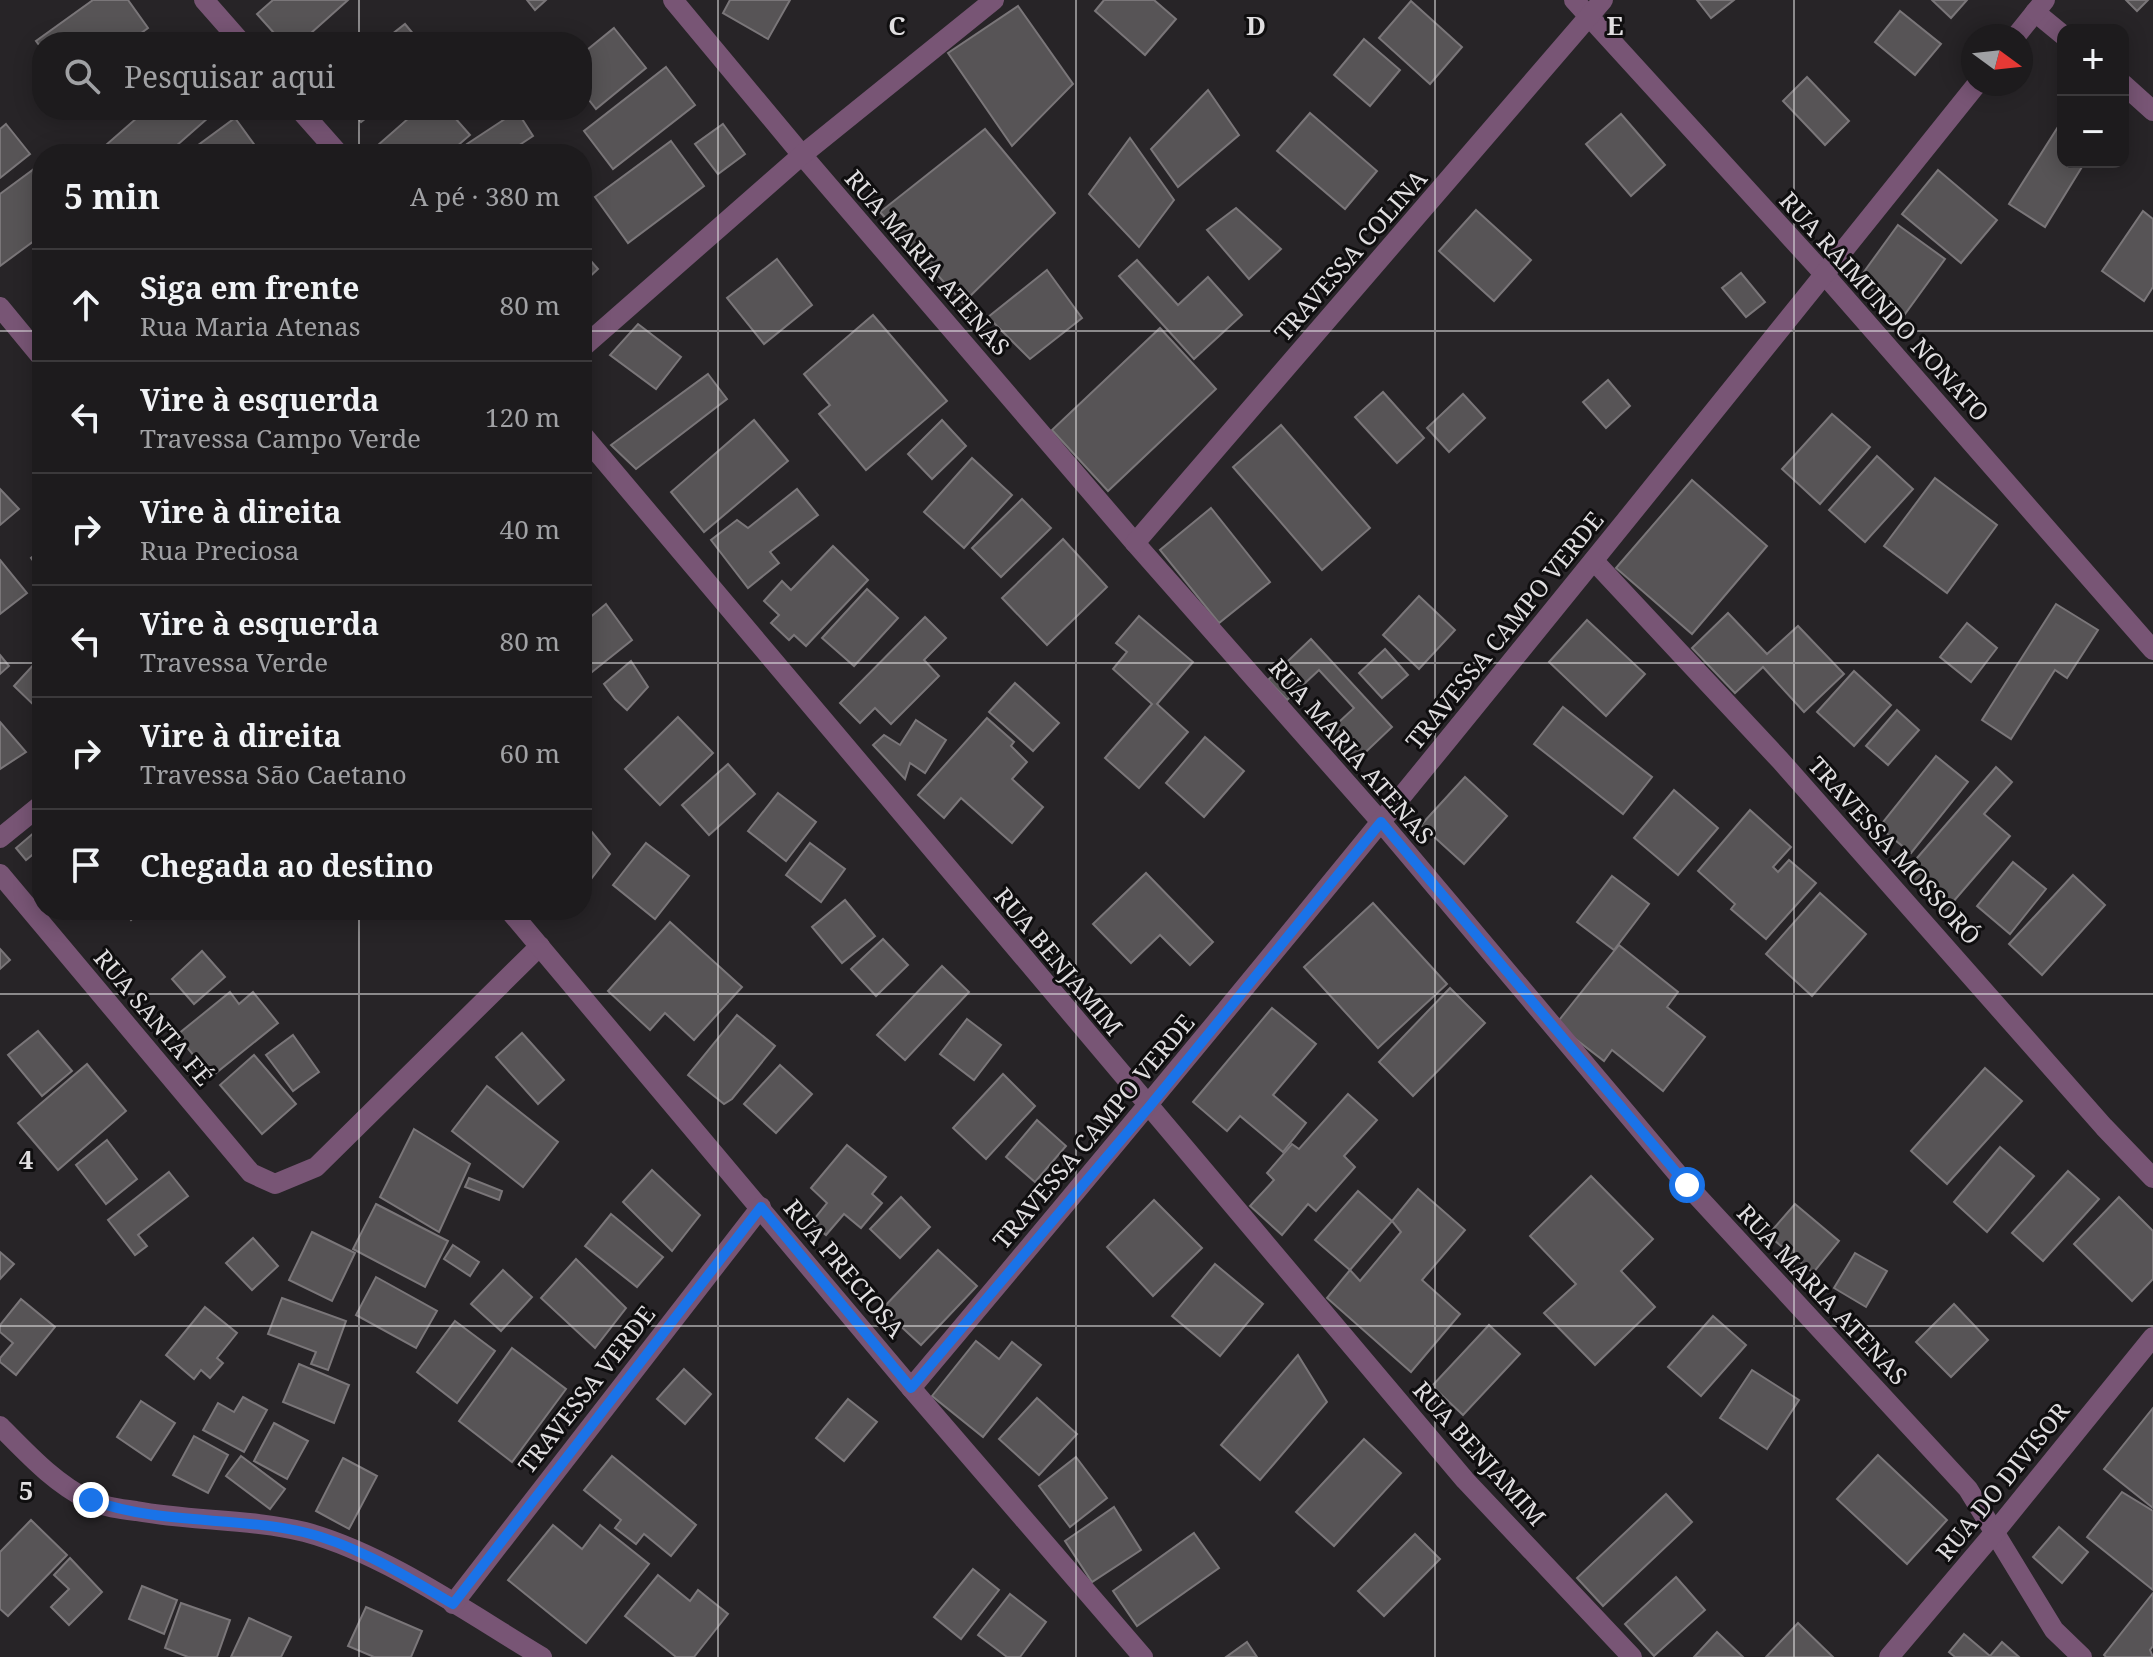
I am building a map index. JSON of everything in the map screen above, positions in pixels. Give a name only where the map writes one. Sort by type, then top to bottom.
[{"type":"street","points":[[204,0],[232,32]]},
{"type":"street","name":"RUA MARIA ATENAS","points":[[673,0],[1135,543],[1381,822],[1687,1185],[1968,1489],[2054,1630],[2082,1657]]},
{"type":"street","points":[[592,339],[802,155],[994,0]]},
{"type":"street","name":"RUA RAIMUNDO NONATO","points":[[1574,0],[1824,274],[2153,650]]},
{"type":"street","name":"TRAVESSA COLINA","points":[[1135,543],[1603,0]]},
{"type":"street","points":[[2026,24],[2040,6],[2057,27]]},
{"type":"street","points":[[2129,89],[2153,111]]},
{"type":"street","name":"TRAVESSA CAMPO VERDE","points":[[911,1388],[1149,1107],[1967,96]]},
{"type":"street","points":[[309,120],[330,144]]},
{"type":"street","points":[[0,307],[32,346]]},
{"type":"street","name":"RUA BENJAMIM","points":[[592,446],[1465,1480],[1632,1657]]},
{"type":"street","name":"TRAVESSA MOSSORÓ","points":[[1594,561],[1780,760],[2153,1178]]},
{"type":"street","points":[[0,838],[32,812]]},
{"type":"street","name":"RUA SANTA FÉ","points":[[0,874],[32,912]]},
{"type":"street","name":"RUA SANTA FÉ","points":[[39,920],[251,1173],[275,1184],[316,1167],[540,946]]},
{"type":"street","name":"RUA PRECIOSA","points":[[518,920],[911,1388],[1143,1657]]},
{"type":"street","name":"TRAVESSA VERDE","points":[[453,1604],[761,1207]]},
{"type":"street","name":"RUA DO DIVISOR","points":[[1889,1657],[2153,1337]]},
{"type":"street","points":[[0,1426],[51,1474],[91,1500],[107,1506],[174,1518],[226,1521],[305,1532],[377,1560],[542,1657]]},
{"type":"building","points":[[93,0],[128,0],[148,28],[143,32],[49,32]]},
{"type":"building","points":[[273,0],[348,0],[312,32],[273,32],[257,14]]},
{"type":"building","points":[[527,0],[546,0],[535,10]]},
{"type":"building","points":[[730,0],[790,0],[768,39],[723,13]]},
{"type":"building","points":[[1104,0],[1154,0],[1176,19],[1145,55],[1095,11]]},
{"type":"building","points":[[1697,0],[1734,0],[1711,18]]},
{"type":"building","points":[[1932,0],[1967,0],[1951,18]]},
{"type":"building","points":[[2126,0],[2148,0],[2137,11]]},
{"type":"building","points":[[1411,1],[1462,47],[1430,84],[1379,38]]},
{"type":"building","points":[[1018,6],[1073,84],[1012,146],[948,53]]},
{"type":"building","points":[[1900,11],[1941,44],[1915,75],[1875,42]]},
{"type":"building","points":[[405,24],[412,32],[395,32]]},
{"type":"building","points":[[614,28],[646,68],[596,109],[592,104],[592,46]]},
{"type":"building","points":[[1364,39],[1400,70],[1370,106],[1334,75]]},
{"type":"building","points":[[666,67],[695,105],[613,169],[584,131]]},
{"type":"building","points":[[1807,77],[1849,121],[1825,145],[1783,101]]},
{"type":"building","points":[[1208,90],[1239,135],[1178,187],[1151,149]]},
{"type":"building","points":[[1310,113],[1377,171],[1345,209],[1277,151]]},
{"type":"building","points":[[1621,114],[1665,165],[1631,196],[1586,144]]},
{"type":"building","points":[[135,120],[206,120],[178,144],[107,144]]},
{"type":"building","points":[[236,120],[254,144],[200,144]]},
{"type":"building","points":[[407,120],[457,120],[470,135],[460,144],[379,144]]},
{"type":"building","points":[[503,120],[523,120],[533,136],[521,144],[467,144]]},
{"type":"building","points":[[6,124],[30,154],[0,178],[0,129]]},
{"type":"building","points":[[723,124],[745,154],[718,174],[695,144]]},
{"type":"building","points":[[2057,128],[2057,168],[2081,168],[2045,227],[2009,204]]},
{"type":"building","points":[[985,129],[1055,213],[963,303],[880,212]]},
{"type":"building","points":[[1130,138],[1174,200],[1139,247],[1089,194]]},
{"type":"building","points":[[671,141],[704,186],[628,243],[595,197]]},
{"type":"building","points":[[32,170],[32,242],[0,266],[0,194]]},
{"type":"building","points":[[1938,170],[1997,220],[1961,263],[1902,214]]},
{"type":"building","points":[[1236,208],[1281,249],[1249,279],[1207,230]]},
{"type":"building","points":[[1476,210],[1531,260],[1494,301],[1439,251]]},
{"type":"building","points":[[2143,211],[2153,219],[2153,287],[2144,301],[2102,271]]},
{"type":"building","points":[[1898,225],[1945,259],[1905,314],[1858,280]]},
{"type":"building","points":[[777,259],[812,305],[764,344],[727,298]]},
{"type":"building","points":[[1137,260],[1178,305],[1208,277],[1242,315],[1194,359],[1119,276]]},
{"type":"building","points":[[1047,270],[1082,318],[1030,359],[988,317]]},
{"type":"building","points":[[1741,273],[1765,302],[1746,317],[1722,288]]},
{"type":"building","points":[[873,315],[947,401],[866,470],[819,414],[830,405],[804,374]]},
{"type":"building","points":[[638,324],[681,357],[656,389],[610,355]]},
{"type":"building","points":[[1160,328],[1216,389],[1108,491],[1052,430]]},
{"type":"building","points":[[708,374],[727,399],[636,469],[611,445]]},
{"type":"building","points":[[1608,380],[1630,406],[1606,428],[1583,402]]},
{"type":"building","points":[[1383,392],[1424,438],[1397,463],[1355,417]]},
{"type":"building","points":[[1463,394],[1485,418],[1449,452],[1427,428]]},
{"type":"building","points":[[1832,414],[1870,447],[1820,504],[1782,469]]},
{"type":"building","points":[[754,420],[788,461],[704,532],[671,492]]},
{"type":"building","points":[[942,420],[966,446],[932,479],[908,454]]},
{"type":"building","points":[[1281,425],[1370,528],[1322,570],[1233,467]]},
{"type":"building","points":[[1877,456],[1913,489],[1865,542],[1829,510]]},
{"type":"building","points":[[972,458],[1012,495],[964,548],[924,512]]},
{"type":"building","points":[[1935,478],[1997,525],[1947,593],[1884,546]]},
{"type":"building","points":[[1692,480],[1767,546],[1692,634],[1616,568]]},
{"type":"building","points":[[0,489],[19,509],[0,525]]},
{"type":"building","points":[[797,489],[818,515],[770,552],[779,563],[748,588],[711,540],[737,520],[748,528]]},
{"type":"building","points":[[1022,499],[1051,528],[1001,577],[972,548]]},
{"type":"building","points":[[1211,508],[1270,582],[1219,623],[1160,550]]},
{"type":"building","points":[[1063,539],[1107,587],[1047,645],[1002,598]]},
{"type":"building","points":[[833,546],[868,580],[806,646],[794,635],[789,640],[771,623],[779,615],[764,601],[782,581],[791,590]]},
{"type":"building","points":[[0,560],[27,593],[0,614]]},
{"type":"building","points":[[867,589],[898,618],[854,666],[822,638]]},
{"type":"building","points":[[1419,596],[1455,630],[1419,669],[1383,635]]},
{"type":"building","points":[[606,604],[632,640],[592,672],[592,616]]},
{"type":"building","points":[[2056,604],[2098,630],[2067,678],[2055,670],[2011,739],[1982,720]]},
{"type":"building","points":[[1728,613],[1767,654],[1798,626],[1844,674],[1804,712],[1763,667],[1735,693],[1692,648]]},
{"type":"building","points":[[1139,616],[1193,662],[1157,704],[1188,732],[1139,788],[1105,758],[1152,704],[1113,669],[1127,652],[1116,643]]},
{"type":"building","points":[[925,617],[946,638],[924,660],[939,676],[891,724],[875,708],[860,723],[840,703]]},
{"type":"building","points":[[1587,620],[1645,674],[1606,716],[1549,662]]},
{"type":"building","points":[[1967,623],[1997,648],[1971,682],[1940,657]]},
{"type":"building","points":[[1311,639],[1392,727],[1351,766],[1324,736],[1354,708],[1319,670],[1287,700],[1268,680]]},
{"type":"building","points":[[1385,649],[1408,675],[1382,698],[1359,673]]},
{"type":"building","points":[[0,655],[9,666],[0,674]]},
{"type":"building","points":[[631,661],[648,687],[627,710],[604,684]]},
{"type":"building","points":[[32,666],[32,703],[14,686]]},
{"type":"building","points":[[1854,671],[1891,705],[1854,746],[1817,712]]},
{"type":"building","points":[[1015,683],[1059,723],[1033,751],[989,712]]},
{"type":"building","points":[[1563,707],[1652,777],[1623,814],[1534,744]]},
{"type":"building","points":[[1897,710],[1919,730],[1888,765],[1866,746]]},
{"type":"building","points":[[678,717],[713,753],[660,805],[625,769]]},
{"type":"building","points":[[987,718],[1014,742],[1011,746],[1027,762],[1012,779],[1043,807],[1012,843],[961,798],[944,818],[918,795]]},
{"type":"building","points":[[916,720],[946,740],[925,773],[910,763],[905,779],[873,745],[884,735],[900,745]]},
{"type":"building","points":[[0,722],[26,752],[0,769]]},
{"type":"building","points":[[1205,737],[1244,771],[1204,817],[1166,783]]},
{"type":"building","points":[[1936,756],[1968,782],[1911,853],[1879,827]]},
{"type":"building","points":[[728,764],[755,794],[709,835],[682,805]]},
{"type":"building","points":[[1996,767],[2012,782],[1984,814],[2010,836],[1946,910],[1904,873]]},
{"type":"building","points":[[1465,777],[1507,816],[1464,864],[1421,825]]},
{"type":"building","points":[[1674,790],[1718,828],[1678,875],[1634,838]]},
{"type":"building","points":[[778,793],[816,822],[786,861],[748,831]]},
{"type":"building","points":[[1750,810],[1791,847],[1773,867],[1778,872],[1789,860],[1816,883],[1766,939],[1731,909],[1735,904],[1698,871]]},
{"type":"building","points":[[592,832],[610,854],[592,878]]},
{"type":"building","points":[[32,834],[32,855],[26,860],[16,848]]},
{"type":"building","points":[[646,843],[689,876],[655,919],[613,885]]},
{"type":"building","points":[[810,843],[845,869],[821,902],[786,875]]},
{"type":"building","points":[[2013,862],[2046,889],[2010,934],[1977,906]]},
{"type":"building","points":[[1146,873],[1213,942],[1190,965],[1160,935],[1131,963],[1093,924]]},
{"type":"building","points":[[2073,875],[2105,905],[2042,975],[2009,944]]},
{"type":"building","points":[[1612,876],[1649,904],[1614,950],[1577,922]]},
{"type":"building","points":[[1820,893],[1866,934],[1812,996],[1766,954]]},
{"type":"building","points":[[845,900],[875,936],[842,963],[812,927]]},
{"type":"building","points":[[1373,903],[1447,984],[1378,1048],[1304,967]]},
{"type":"building","points":[[670,922],[742,987],[694,1040],[665,1013],[650,1030],[608,991]]},
{"type":"building","points":[[883,939],[908,965],[876,996],[851,969]]},
{"type":"building","points":[[1619,945],[1678,992],[1667,1007],[1705,1037],[1663,1091],[1612,1050],[1604,1061],[1556,1024]]},
{"type":"building","points":[[0,949],[10,960],[0,969]]},
{"type":"building","points":[[202,951],[225,977],[194,1004],[172,979]]},
{"type":"building","points":[[942,966],[969,992],[905,1060],[877,1035]]},
{"type":"building","points":[[1450,988],[1485,1023],[1413,1096],[1379,1062]]},
{"type":"building","points":[[230,992],[239,1004],[253,992],[278,1023],[211,1077],[177,1035]]},
{"type":"building","points":[[1272,1008],[1316,1044],[1273,1095],[1306,1123],[1283,1152],[1240,1116],[1227,1131],[1193,1102]]},
{"type":"building","points":[[737,1015],[775,1046],[732,1099],[724,1104],[688,1075]]},
{"type":"building","points":[[967,1019],[1001,1045],[974,1080],[940,1054]]},
{"type":"building","points":[[38,1031],[72,1071],[42,1096],[8,1055]]},
{"type":"building","points":[[522,1033],[564,1080],[538,1104],[496,1057]]},
{"type":"building","points":[[293,1035],[319,1072],[293,1091],[266,1055]]},
{"type":"building","points":[[254,1055],[296,1104],[262,1134],[220,1085]]},
{"type":"building","points":[[87,1064],[126,1111],[58,1170],[18,1123]]},
{"type":"building","points":[[780,1065],[812,1094],[776,1133],[744,1104]]},
{"type":"building","points":[[1985,1068],[2022,1101],[1947,1184],[1911,1151]]},
{"type":"building","points":[[1003,1074],[1035,1106],[986,1159],[953,1128]]},
{"type":"building","points":[[487,1086],[558,1142],[523,1187],[452,1131]]},
{"type":"building","points":[[1348,1094],[1377,1120],[1344,1156],[1355,1167],[1316,1211],[1308,1204],[1282,1235],[1250,1206],[1274,1180],[1267,1173],[1292,1144],[1299,1149]]},
{"type":"building","points":[[1037,1120],[1066,1146],[1035,1182],[1006,1157]]},
{"type":"building","points":[[414,1129],[470,1164],[439,1232],[380,1197]]},
{"type":"building","points":[[107,1140],[137,1179],[106,1204],[76,1165]]},
{"type":"building","points":[[847,1145],[886,1177],[872,1194],[882,1203],[861,1228],[844,1214],[826,1235],[811,1223],[827,1203],[811,1188]]},
{"type":"building","points":[[2000,1147],[2034,1176],[1987,1232],[1954,1202]]},
{"type":"building","points":[[652,1170],[700,1215],[672,1251],[623,1202]]},
{"type":"building","points":[[2068,1171],[2099,1199],[2043,1261],[2012,1233]]},
{"type":"building","points":[[169,1172],[188,1196],[138,1235],[147,1246],[135,1255],[108,1220]]},
{"type":"building","points":[[1591,1176],[1653,1239],[1621,1271],[1655,1307],[1595,1365],[1544,1313],[1576,1284],[1530,1236]]},
{"type":"building","points":[[469,1178],[502,1191],[499,1200],[465,1187]]},
{"type":"building","points":[[1418,1189],[1465,1230],[1422,1280],[1460,1314],[1411,1372],[1327,1298],[1350,1270],[1360,1281],[1401,1232],[1392,1221]]},
{"type":"building","points":[[1358,1191],[1392,1221],[1350,1270],[1315,1240]]},
{"type":"building","points":[[901,1197],[930,1227],[900,1258],[870,1229]]},
{"type":"building","points":[[2119,1197],[2153,1231],[2153,1279],[2132,1301],[2074,1244]]},
{"type":"building","points":[[1154,1200],[1202,1248],[1153,1296],[1107,1247]]},
{"type":"building","points":[[376,1204],[448,1241],[425,1287],[353,1249]]},
{"type":"building","points":[[1795,1204],[1839,1241],[1813,1273],[1768,1235]]},
{"type":"building","points":[[611,1214],[663,1257],[637,1287],[585,1246]]},
{"type":"building","points":[[312,1232],[355,1253],[332,1301],[289,1280]]},
{"type":"building","points":[[253,1238],[278,1266],[252,1290],[226,1263]]},
{"type":"building","points":[[453,1245],[479,1262],[470,1276],[444,1259]]},
{"type":"building","points":[[938,1250],[977,1286],[921,1345],[882,1309]]},
{"type":"building","points":[[0,1252],[14,1264],[0,1279]]},
{"type":"building","points":[[1855,1253],[1887,1271],[1866,1307],[1834,1288]]},
{"type":"building","points":[[576,1259],[626,1308],[595,1348],[541,1298]]},
{"type":"building","points":[[1215,1264],[1263,1304],[1220,1356],[1172,1316]]},
{"type":"building","points":[[503,1270],[532,1297],[501,1331],[471,1304]]},
{"type":"building","points":[[376,1277],[437,1311],[416,1348],[356,1315]]},
{"type":"building","points":[[282,1298],[346,1321],[328,1370],[311,1364],[316,1352],[268,1334]]},
{"type":"building","points":[[21,1299],[55,1327],[16,1375],[0,1362],[13,1343],[0,1332],[0,1325]]},
{"type":"building","points":[[1954,1304],[1988,1340],[1951,1377],[1916,1342]]},
{"type":"building","points":[[205,1307],[237,1333],[217,1358],[223,1363],[210,1378],[201,1370],[194,1379],[166,1355]]},
{"type":"building","points":[[1713,1316],[1746,1345],[1701,1396],[1668,1367]]},
{"type":"building","points":[[455,1321],[495,1351],[457,1403],[417,1372]]},
{"type":"building","points":[[1489,1325],[1520,1354],[1463,1415],[1432,1386]]},
{"type":"building","points":[[976,1341],[999,1359],[1012,1342],[1041,1365],[983,1437],[932,1396]]},
{"type":"building","points":[[512,1348],[566,1389],[512,1462],[459,1421]]},
{"type":"building","points":[[1298,1355],[1327,1402],[1260,1480],[1221,1445]]},
{"type":"building","points":[[299,1364],[349,1385],[334,1423],[283,1402]]},
{"type":"building","points":[[684,1369],[711,1394],[685,1424],[657,1399]]},
{"type":"building","points":[[1752,1370],[1799,1400],[1767,1449],[1720,1418]]},
{"type":"building","points":[[243,1397],[267,1410],[244,1452],[203,1430],[218,1403],[234,1412]]},
{"type":"building","points":[[1037,1398],[1077,1434],[1039,1475],[999,1439]]},
{"type":"building","points":[[848,1399],[877,1422],[844,1461],[816,1438]]},
{"type":"building","points":[[141,1401],[175,1423],[151,1460],[117,1437]]},
{"type":"building","points":[[2153,1408],[2153,1508],[2104,1469]]},
{"type":"building","points":[[274,1423],[308,1441],[287,1479],[254,1461]]},
{"type":"building","points":[[194,1436],[228,1455],[208,1493],[173,1475]]},
{"type":"building","points":[[1364,1439],[1401,1473],[1334,1546],[1296,1512]]},
{"type":"building","points":[[1878,1455],[1947,1520],[1907,1564],[1837,1499]]},
{"type":"building","points":[[241,1456],[285,1489],[270,1509],[226,1476]]},
{"type":"building","points":[[612,1456],[696,1525],[671,1556],[644,1534],[636,1544],[615,1528],[621,1520],[584,1490]]},
{"type":"building","points":[[1076,1457],[1107,1498],[1070,1527],[1039,1486]]},
{"type":"building","points":[[343,1458],[377,1476],[349,1529],[316,1511]]},
{"type":"building","points":[[2122,1492],[2153,1511],[2153,1590],[2087,1537]]},
{"type":"building","points":[[1666,1494],[1692,1522],[1603,1606],[1577,1578]]},
{"type":"building","points":[[1114,1507],[1141,1550],[1092,1582],[1065,1541]]},
{"type":"building","points":[[31,1520],[67,1555],[8,1616],[0,1609],[0,1552]]},
{"type":"building","points":[[553,1525],[582,1549],[600,1525],[649,1564],[586,1643],[508,1580]]},
{"type":"building","points":[[2059,1527],[2088,1552],[2062,1583],[2033,1557]]},
{"type":"building","points":[[1194,1533],[1219,1568],[1137,1626],[1113,1591]]},
{"type":"building","points":[[1415,1534],[1440,1559],[1384,1616],[1358,1591]]},
{"type":"building","points":[[70,1558],[102,1592],[69,1625],[51,1607],[69,1589],[54,1575]]},
{"type":"building","points":[[973,1569],[999,1590],[961,1639],[934,1617]]},
{"type":"building","points":[[658,1575],[690,1601],[698,1590],[728,1614],[694,1657],[676,1657],[625,1616]]},
{"type":"building","points":[[1676,1577],[1705,1610],[1654,1656],[1625,1624]]},
{"type":"building","points":[[142,1586],[177,1600],[164,1634],[129,1619]]},
{"type":"building","points":[[2153,1593],[2153,1646],[2150,1650],[2153,1657],[2106,1657],[2104,1655]]},
{"type":"building","points":[[1010,1594],[1046,1622],[1020,1657],[1007,1657],[978,1635]]},
{"type":"building","points":[[181,1603],[230,1620],[217,1657],[188,1657],[165,1648]]},
{"type":"building","points":[[366,1607],[422,1631],[411,1657],[374,1657],[348,1646]]},
{"type":"building","points":[[249,1618],[291,1637],[281,1657],[231,1657]]},
{"type":"building","points":[[1798,1623],[1833,1657],[1766,1657]]},
{"type":"building","points":[[1717,1632],[1743,1657],[1694,1657]]},
{"type":"building","points":[[1964,1634],[1990,1656],[2002,1642],[2019,1657],[1955,1657],[1949,1652]]},
{"type":"building","points":[[1247,1642],[1257,1657],[1226,1657]]},
{"type":"route","points":[[91,1500],[107,1506],[174,1518],[226,1521],[305,1532],[377,1560],[453,1604],[761,1207],[911,1388],[1149,1107],[1381,822],[1687,1185]]}]
